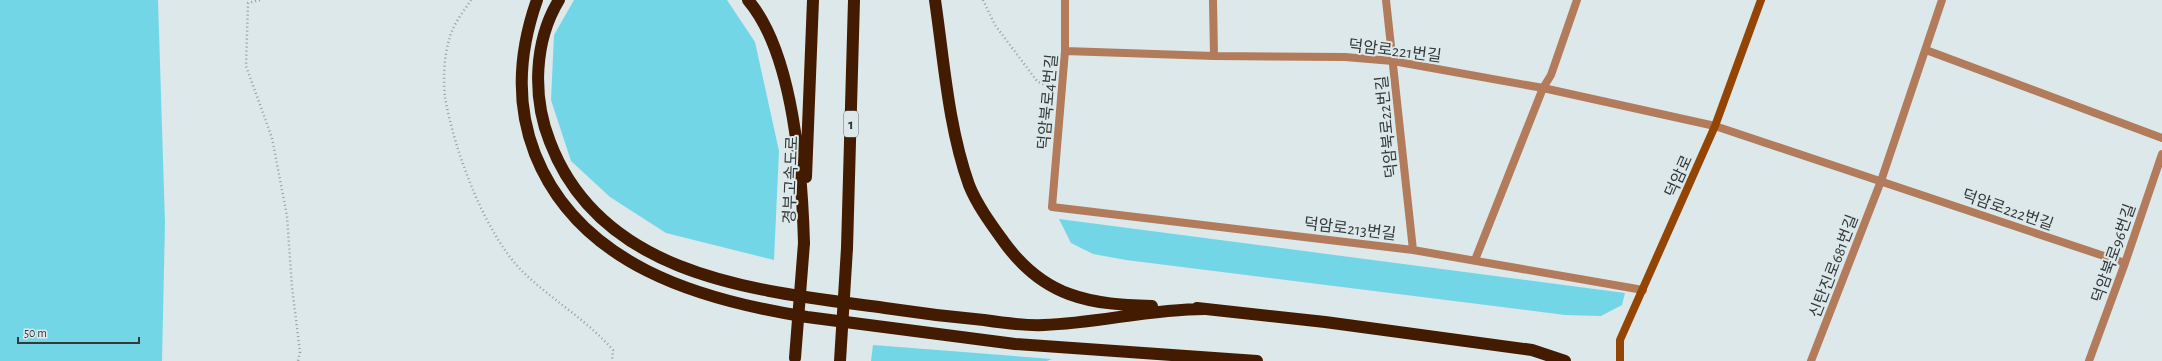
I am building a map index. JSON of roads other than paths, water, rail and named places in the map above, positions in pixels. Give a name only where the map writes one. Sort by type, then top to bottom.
[{"type":"highway","points":[[537,0],[525,42],[522,66],[522,102],[526,130],[538,162],[559,200],[599,241],[631,263],[696,291],[781,313],[1015,344],[1257,361]]},
{"type":"highway","points":[[559,0],[546,25],[540,50],[538,86],[543,119],[554,154],[574,187],[601,217],[633,243],[667,261],[722,281],[768,292],[1022,325],[1071,324],[1153,311],[1204,309]]},
{"type":"highway","points":[[748,0],[767,31],[784,81],[799,166],[804,243]]},
{"type":"highway","name":"경부고속도로","points":[[795,359],[804,243],[814,0]]},
{"type":"highway","name":"1","points":[[840,361],[847,248],[854,0]]},
{"type":"highway","points":[[935,0],[955,131],[962,161],[977,201],[1014,255],[1040,278],[1067,294],[1082,299],[1117,305],[1204,309],[1325,322],[1532,350],[1565,361]]},
{"type":"highway","points":[[1143,361],[1184,356]]},
{"type":"street","name":"덕암북로4번길","points":[[1052,207],[1065,50],[1065,0]]},
{"type":"street","points":[[1213,0],[1214,56]]},
{"type":"street","name":"덕암북로22번길","points":[[1386,0],[1413,250]]},
{"type":"street","points":[[1475,260],[1543,88],[1551,75],[1577,0]]},
{"type":"street","name":"덕암로","points":[[1620,361],[1620,340],[1715,126],[1761,0]]},
{"type":"street","points":[[1881,181],[1942,0]]},
{"type":"street","name":"덕암로221번길","points":[[1065,50],[1214,56],[1345,57],[1393,61],[1543,88],[1715,126]]},
{"type":"street","points":[[1926,50],[2162,138]]},
{"type":"street","name":"덕암로222번길","points":[[1715,126],[2125,263]]},
{"type":"street","name":"덕암북로96번길","points":[[2089,361],[2125,263],[2162,154]]},
{"type":"street","name":"신탄진로681번길","points":[[1811,361],[1881,181]]},
{"type":"street","name":"덕암로213번길","points":[[1052,207],[1413,250],[1643,290]]}]
